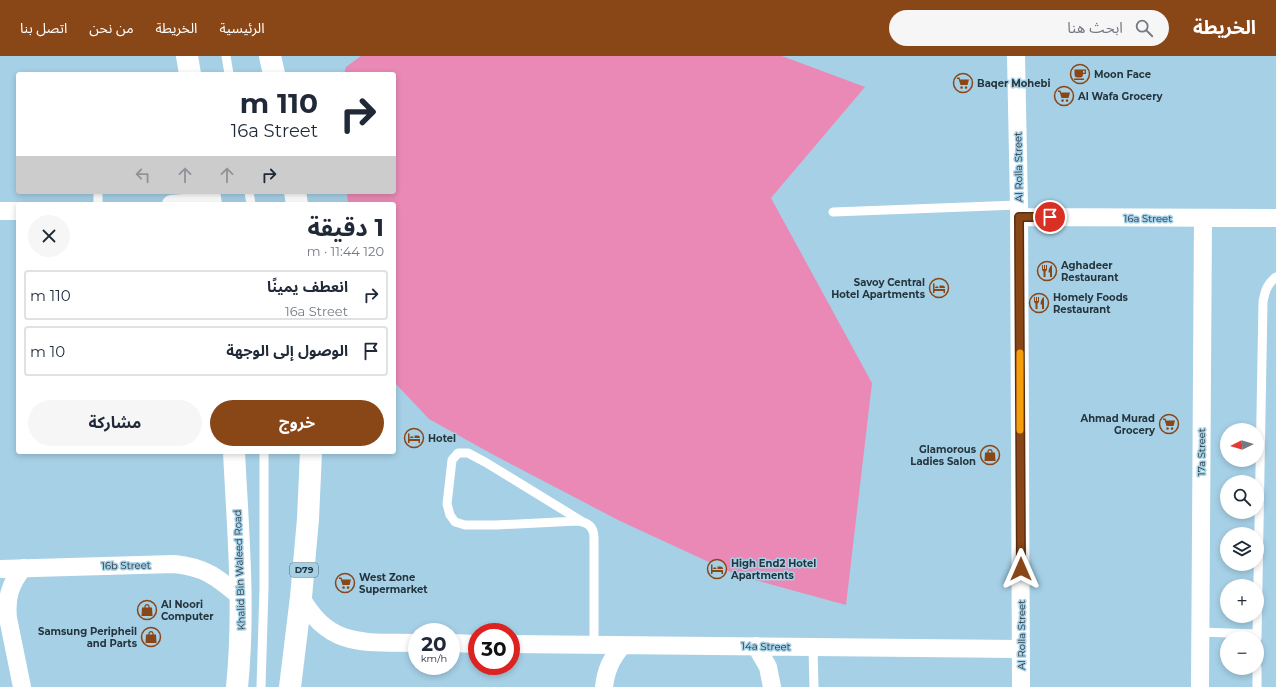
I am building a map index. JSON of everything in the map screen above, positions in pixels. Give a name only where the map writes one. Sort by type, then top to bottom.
[{"type":"main road","points":[[187,56],[190,72]]},
{"type":"main road","points":[[270,56],[274,72]]},
{"type":"main road","name":"Khalid Bin Waleed Road","points":[[234,454],[242,598],[237,687]]},
{"type":"main road","name":"D79","points":[[290,687],[301,597],[308,519],[311,454]]},
{"type":"street","name":"Al Rolla Street","points":[[1016,56],[1019,211],[1021,687]]},
{"type":"street","points":[[187,202],[210,199]]},
{"type":"street","points":[[0,211],[16,210]]},
{"type":"street","name":"16a Street","points":[[1019,211],[1203,218],[1276,218]]},
{"type":"street","name":"17a Street","points":[[1200,687],[1203,218]]},
{"type":"street","name":"16b Street","points":[[0,569],[166,565],[188,566],[202,570],[214,576],[242,598]]},
{"type":"street","points":[[22,687],[7,608],[11,586],[23,568]]},
{"type":"street","points":[[301,597],[309,611],[319,623],[332,633],[346,639],[362,642],[408,643]]},
{"type":"street","name":"14a Street","points":[[520,644],[1021,649]]},
{"type":"street","points":[[604,687],[608,666],[614,655],[622,646]]},
{"type":"street","points":[[756,646],[768,667],[772,687]]},
{"type":"lane","points":[[226,56],[229,72]]},
{"type":"lane","points":[[833,212],[1019,211]]},
{"type":"lane","points":[[1257,631],[1263,302],[1265,290],[1271,281],[1276,277]]},
{"type":"lane","points":[[583,522],[577,521],[496,525],[465,525],[455,522],[450,516],[447,504],[452,460],[458,454],[468,453],[485,462],[583,522],[592,528],[594,538],[594,646]]},
{"type":"lane","points":[[261,687],[264,588],[264,454]]},
{"type":"lane","points":[[1200,632],[1220,633]]},
{"type":"lane","points":[[813,646],[814,687]]},
{"type":"lane","points":[[1257,675],[1257,687]]},
{"type":"shaded area","points":[[361,56],[782,56],[865,87],[771,198],[872,383],[846,605],[737,575],[620,521],[429,419],[396,384],[396,202],[348,202],[347,194],[396,194],[396,72],[345,72],[346,67]]},
{"type":"slow traffic","points":[[1020,353],[1020,430]]},
{"type":"place","name":"Moon Face","points":[[1080,74]]},
{"type":"place","name":"Baqer Mohebi","points":[[963,83]]},
{"type":"place","name":"Al Wafa Grocery","points":[[1064,96]]},
{"type":"place","name":"Aghadeer Restaurant","points":[[1047,271]]},
{"type":"place","name":"Savoy Central Hotel Apartments","points":[[939,288]]},
{"type":"place","name":"Homely Foods Restaurant","points":[[1039,303]]},
{"type":"place","name":"Ahmad Murad Grocery","points":[[1169,424]]},
{"type":"place","name":"Hotel","points":[[414,438]]},
{"type":"place","name":"Glamorous Ladies Salon","points":[[990,455]]},
{"type":"place","name":"High End2 Hotel Apartments","points":[[717,569]]},
{"type":"place","name":"West Zone Supermarket","points":[[345,583]]},
{"type":"place","name":"Al Noori Computer","points":[[147,610]]},
{"type":"place","name":"Samsung Peripheil and Parts","points":[[151,637]]},
{"type":"route","points":[[1021,569],[1019,217],[1050,217]]}]
